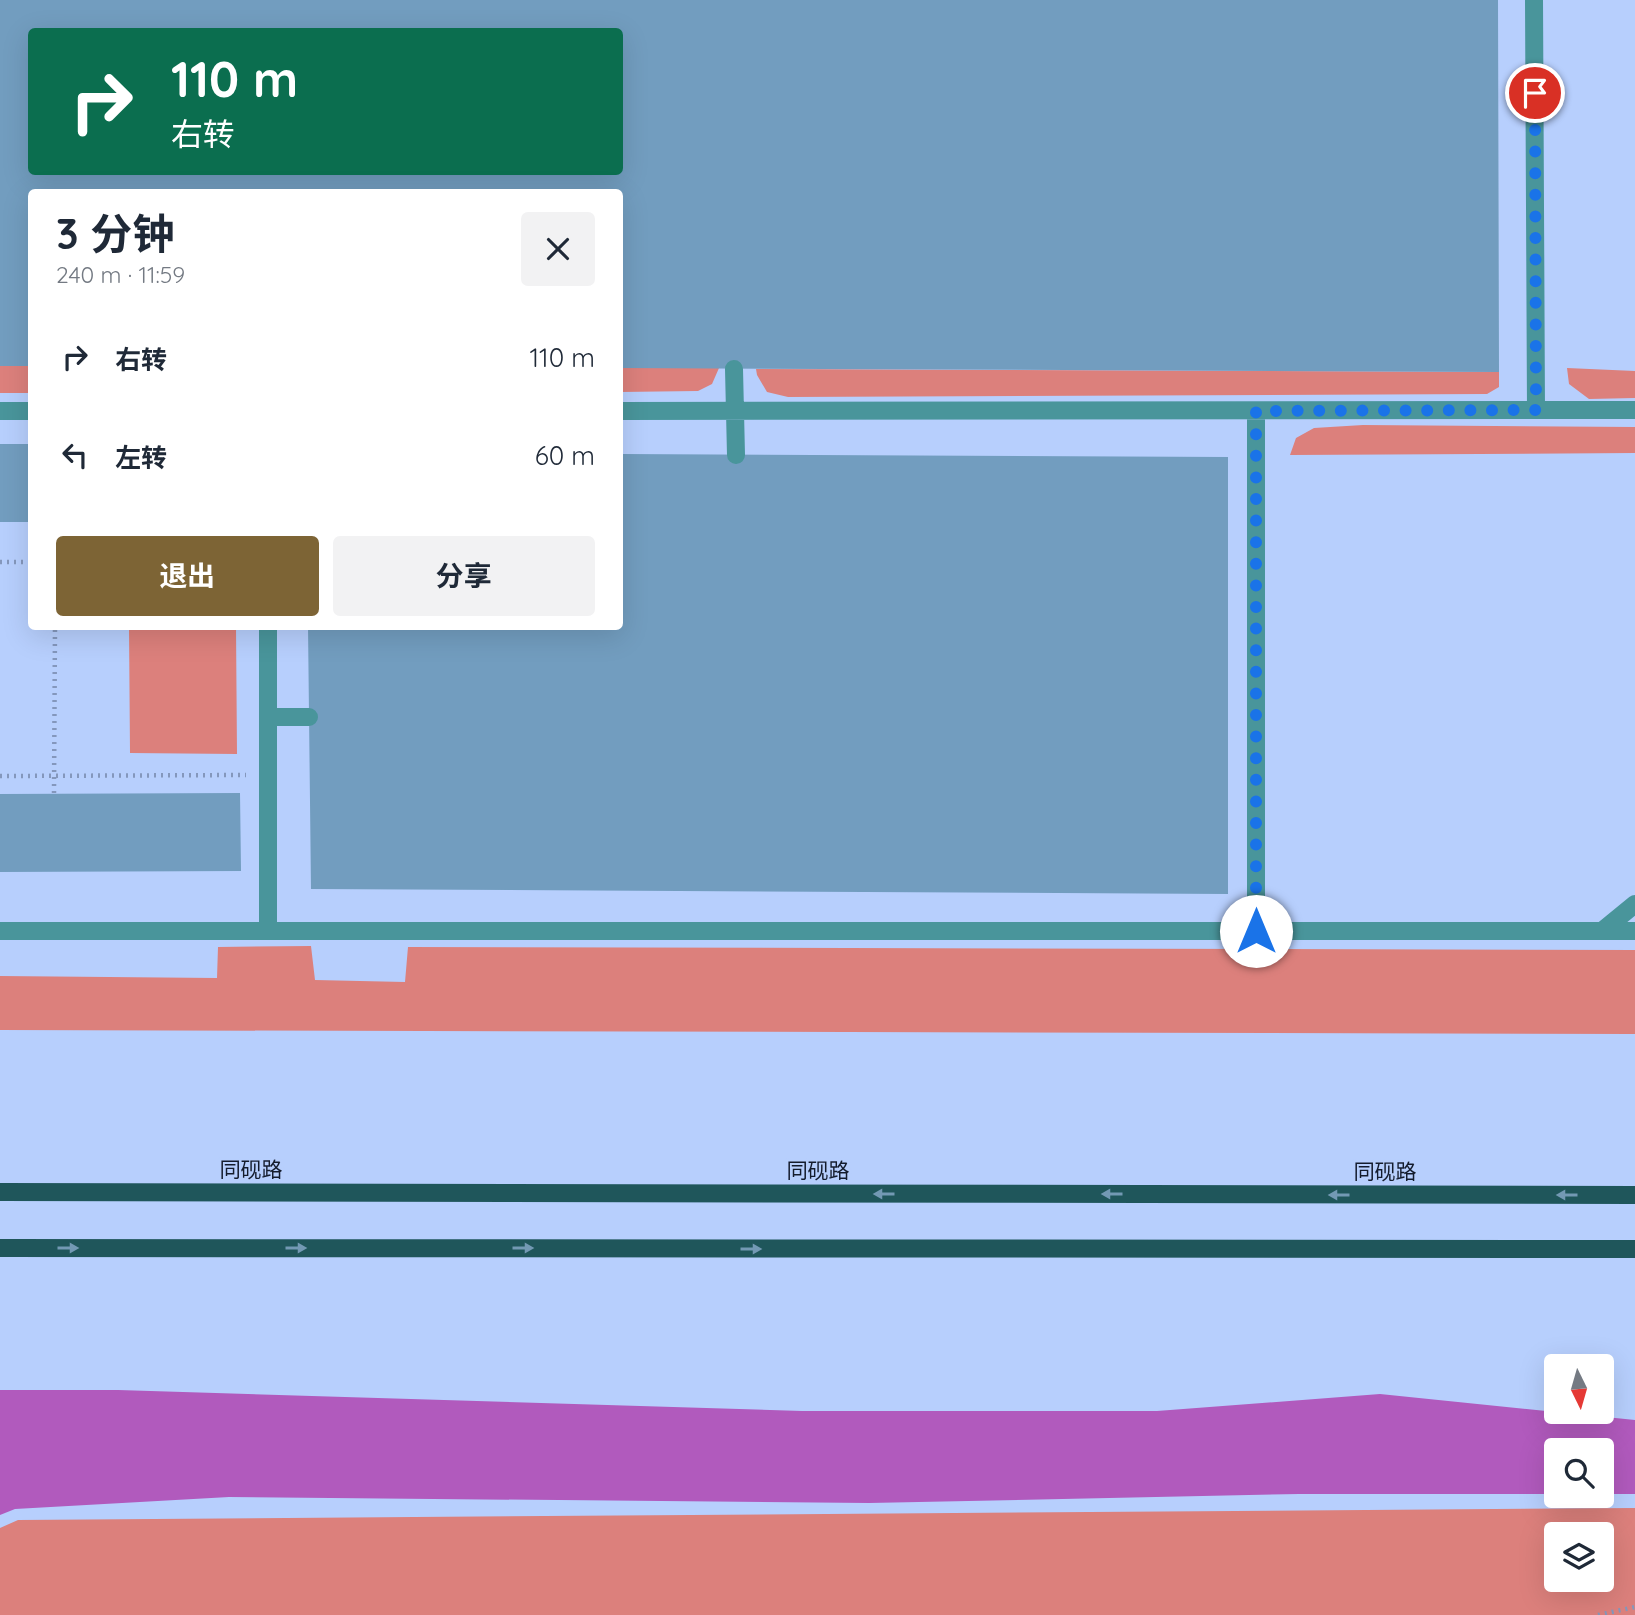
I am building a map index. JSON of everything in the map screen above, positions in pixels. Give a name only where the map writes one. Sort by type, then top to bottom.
[{"type":"main road","name":"同砚路","points":[[0,1192],[1635,1195]]},
{"type":"main road","points":[[0,1248],[1635,1250]]},
{"type":"lane","points":[[1534,0],[1536,410]]},
{"type":"lane","points":[[734,369],[736,455]]},
{"type":"lane","points":[[623,411],[1635,410]]},
{"type":"lane","points":[[0,411],[28,411]]},
{"type":"lane","points":[[1256,411],[1256,931]]},
{"type":"lane","points":[[268,630],[268,931]]},
{"type":"lane","points":[[268,717],[309,717]]},
{"type":"lane","points":[[1602,931],[1635,904]]},
{"type":"lane","points":[[0,931],[1635,931]]},
{"type":"path","points":[[0,562],[28,562]]},
{"type":"path","points":[[54,793],[55,630]]},
{"type":"path","points":[[0,776],[268,775]]},
{"type":"path","points":[[1598,1615],[1635,1606]]},
{"type":"shaded area","points":[[0,366],[28,366],[28,393],[0,393]]},
{"type":"shaded area","points":[[623,368],[719,368],[712,384],[698,391],[623,392]]},
{"type":"shaded area","points":[[1567,368],[1635,371],[1635,398],[1589,399],[1569,384]]},
{"type":"shaded area","points":[[756,369],[1499,372],[1499,387],[1487,394],[788,397],[767,392]]},
{"type":"shaded area","points":[[1363,425],[1635,427],[1635,453],[1290,455],[1296,438],[1314,428]]},
{"type":"shaded area","points":[[129,630],[236,630],[237,754],[130,753]]},
{"type":"shaded area","points":[[311,946],[315,980],[405,982],[408,947],[1635,950],[1635,1034],[0,1030],[0,976],[217,978],[218,947]]},
{"type":"shaded area","points":[[0,1390],[118,1390],[802,1411],[1157,1411],[1380,1394],[1544,1411],[1544,1424],[1614,1424],[1614,1418],[1635,1420],[1635,1494],[1614,1494],[1614,1438],[1544,1438],[1544,1494],[1299,1494],[869,1503],[229,1497],[15,1509],[0,1515]]},
{"type":"shaded area","points":[[1635,1508],[1635,1615],[0,1615],[0,1528],[18,1520]]},
{"type":"building","points":[[0,0],[1498,0],[1499,372],[623,368],[623,189],[28,189],[28,366],[0,366]]},
{"type":"building","points":[[0,444],[28,444],[28,522],[0,522]]},
{"type":"building","points":[[623,454],[1228,457],[1228,894],[311,889],[308,630],[623,630]]},
{"type":"building","points":[[240,793],[241,871],[0,872],[0,794]]},
{"type":"route","points":[[1256,931],[1256,411],[1536,410],[1535,93]]}]
